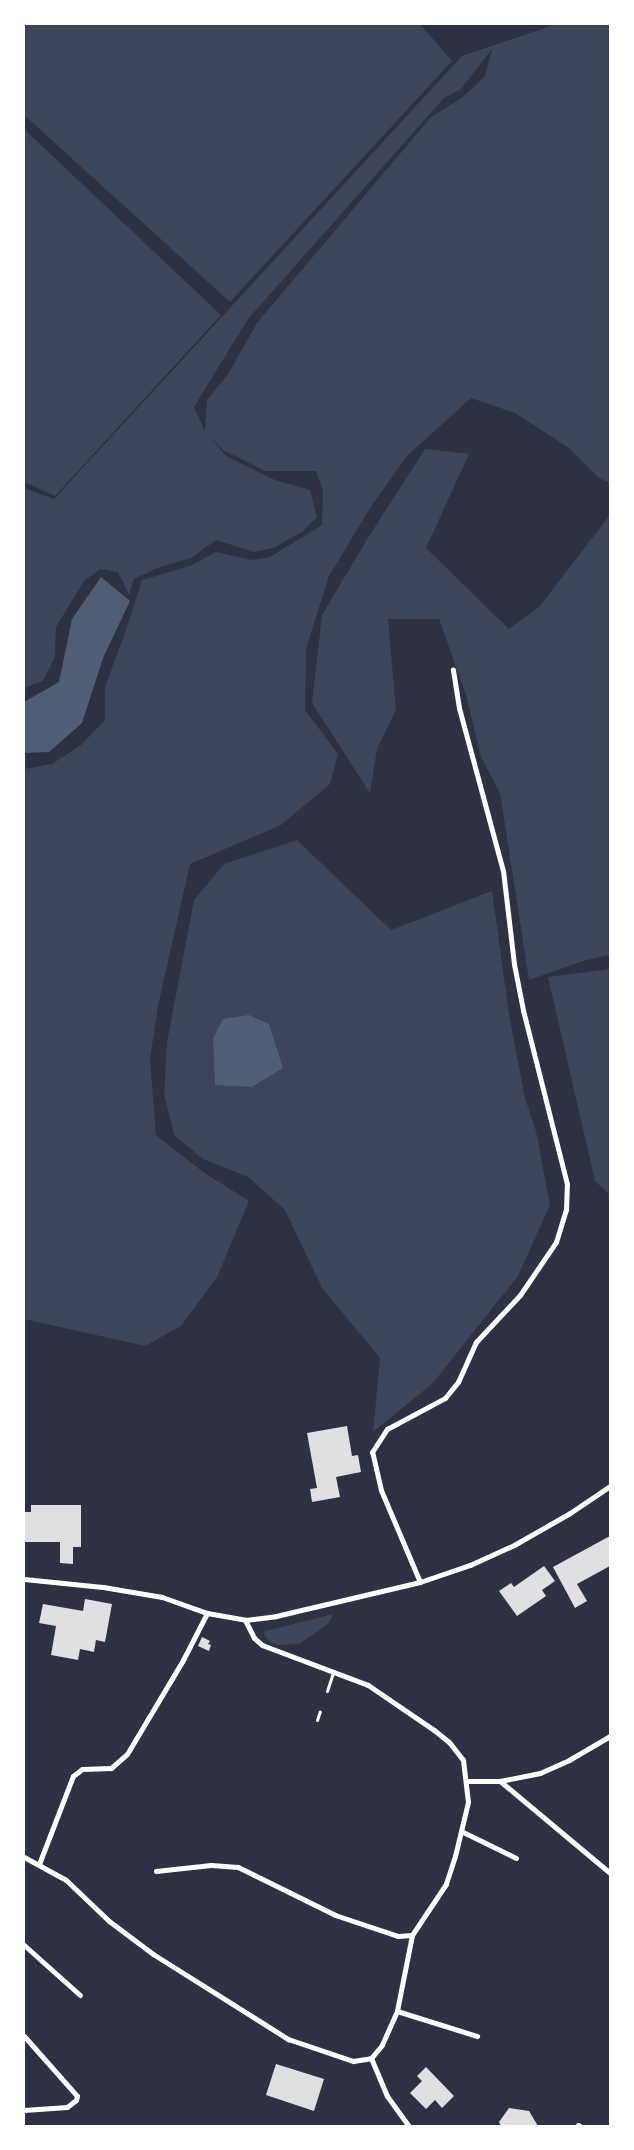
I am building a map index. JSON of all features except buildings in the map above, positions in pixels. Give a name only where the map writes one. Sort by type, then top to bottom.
[{"type":"street","points":[[420,1582],[381,1490],[372,1452],[387,1429],[445,1398],[458,1382],[476,1342],[520,1295],[556,1242],[566,1210],[567,1184],[523,1010],[514,964],[503,871],[459,708],[453,669]]},
{"type":"street","points":[[24,1579],[103,1587],[162,1597],[207,1613],[245,1620],[276,1616],[420,1582],[470,1565],[514,1545],[570,1513],[610,1486]]},
{"type":"street","points":[[39,1864],[73,1776],[82,1769],[111,1768],[127,1754],[183,1660],[207,1613]]},
{"type":"street","points":[[24,1857],[66,1880],[109,1922],[153,1954],[288,2039],[353,2061],[371,2058],[382,2045],[397,2011],[412,1935],[446,1884],[463,1832],[468,1802],[463,1760],[449,1742],[368,1685],[262,1645],[254,1638],[245,1620]]},
{"type":"street","points":[[467,1782],[500,1781],[540,1773],[569,1760],[610,1736]]},
{"type":"street","points":[[500,1781],[610,1873]]},
{"type":"street","points":[[463,1832],[516,1858]]},
{"type":"street","points":[[156,1871],[211,1865],[238,1867],[335,1915],[398,1936],[412,1935]]},
{"type":"street","points":[[24,1945],[80,1995]]},
{"type":"street","points":[[397,2011],[477,2036]]},
{"type":"street","points":[[24,2036],[77,2096],[76,2100],[67,2107],[24,2110]]},
{"type":"street","points":[[371,2058],[387,2096],[409,2126]]},
{"type":"lane","points":[[327,1690],[333,1671]]},
{"type":"lane","points":[[317,1720],[320,1711]]},
{"type":"shaded area","points":[[24,24],[420,24],[452,61],[230,302],[24,115]]},
{"type":"shaded area","points":[[557,24],[610,24],[610,483],[599,478],[569,448],[515,413],[471,398],[407,456],[370,508],[329,576],[306,649],[305,710],[338,754],[330,784],[281,825],[190,864],[158,1006],[150,1059],[156,1135],[203,1172],[249,1201],[217,1277],[181,1326],[145,1346],[24,1319],[24,769],[52,764],[81,745],[105,720],[105,687],[142,580],[190,566],[216,552],[252,560],[270,557],[322,525],[323,491],[316,471],[265,471],[223,450],[208,435],[226,456],[275,480],[310,490],[317,517],[302,532],[273,548],[254,552],[216,540],[191,558],[160,567],[134,579],[129,595],[118,572],[100,569],[84,581],[56,627],[55,657],[43,681],[24,688],[24,488],[54,499],[462,56]],"holes":[[[492,49],[485,76],[463,97],[431,117],[257,323],[228,374],[207,400],[205,431],[194,407],[248,319],[444,98],[461,89]]]},
{"type":"shaded area","points":[[24,129],[221,315],[55,496],[24,482]]},
{"type":"shaded area","points":[[425,449],[469,454],[426,548],[509,629],[539,607],[610,515],[610,955],[586,960],[529,980],[500,793],[481,757],[466,695],[439,619],[388,619],[396,710],[377,749],[370,793],[312,703],[322,615],[366,541]]},
{"type":"shaded area","points":[[101,577],[130,601],[103,658],[82,723],[49,752],[24,753],[24,702],[59,682],[72,619]]},
{"type":"shaded area","points":[[297,840],[391,930],[492,891],[509,1014],[525,1098],[536,1131],[550,1205],[518,1276],[433,1383],[373,1432],[380,1358],[322,1288],[285,1210],[248,1177],[203,1159],[174,1135],[164,1094],[167,1042],[194,900],[224,864]]},
{"type":"shaded area","points":[[610,969],[610,1195],[595,1181],[548,977]]},
{"type":"shaded area","points":[[249,1015],[269,1024],[283,1068],[252,1087],[215,1085],[213,1038],[223,1019]]},
{"type":"shaded area","points":[[333,1614],[328,1624],[299,1644],[278,1645],[270,1642],[264,1633],[266,1631]]}]
